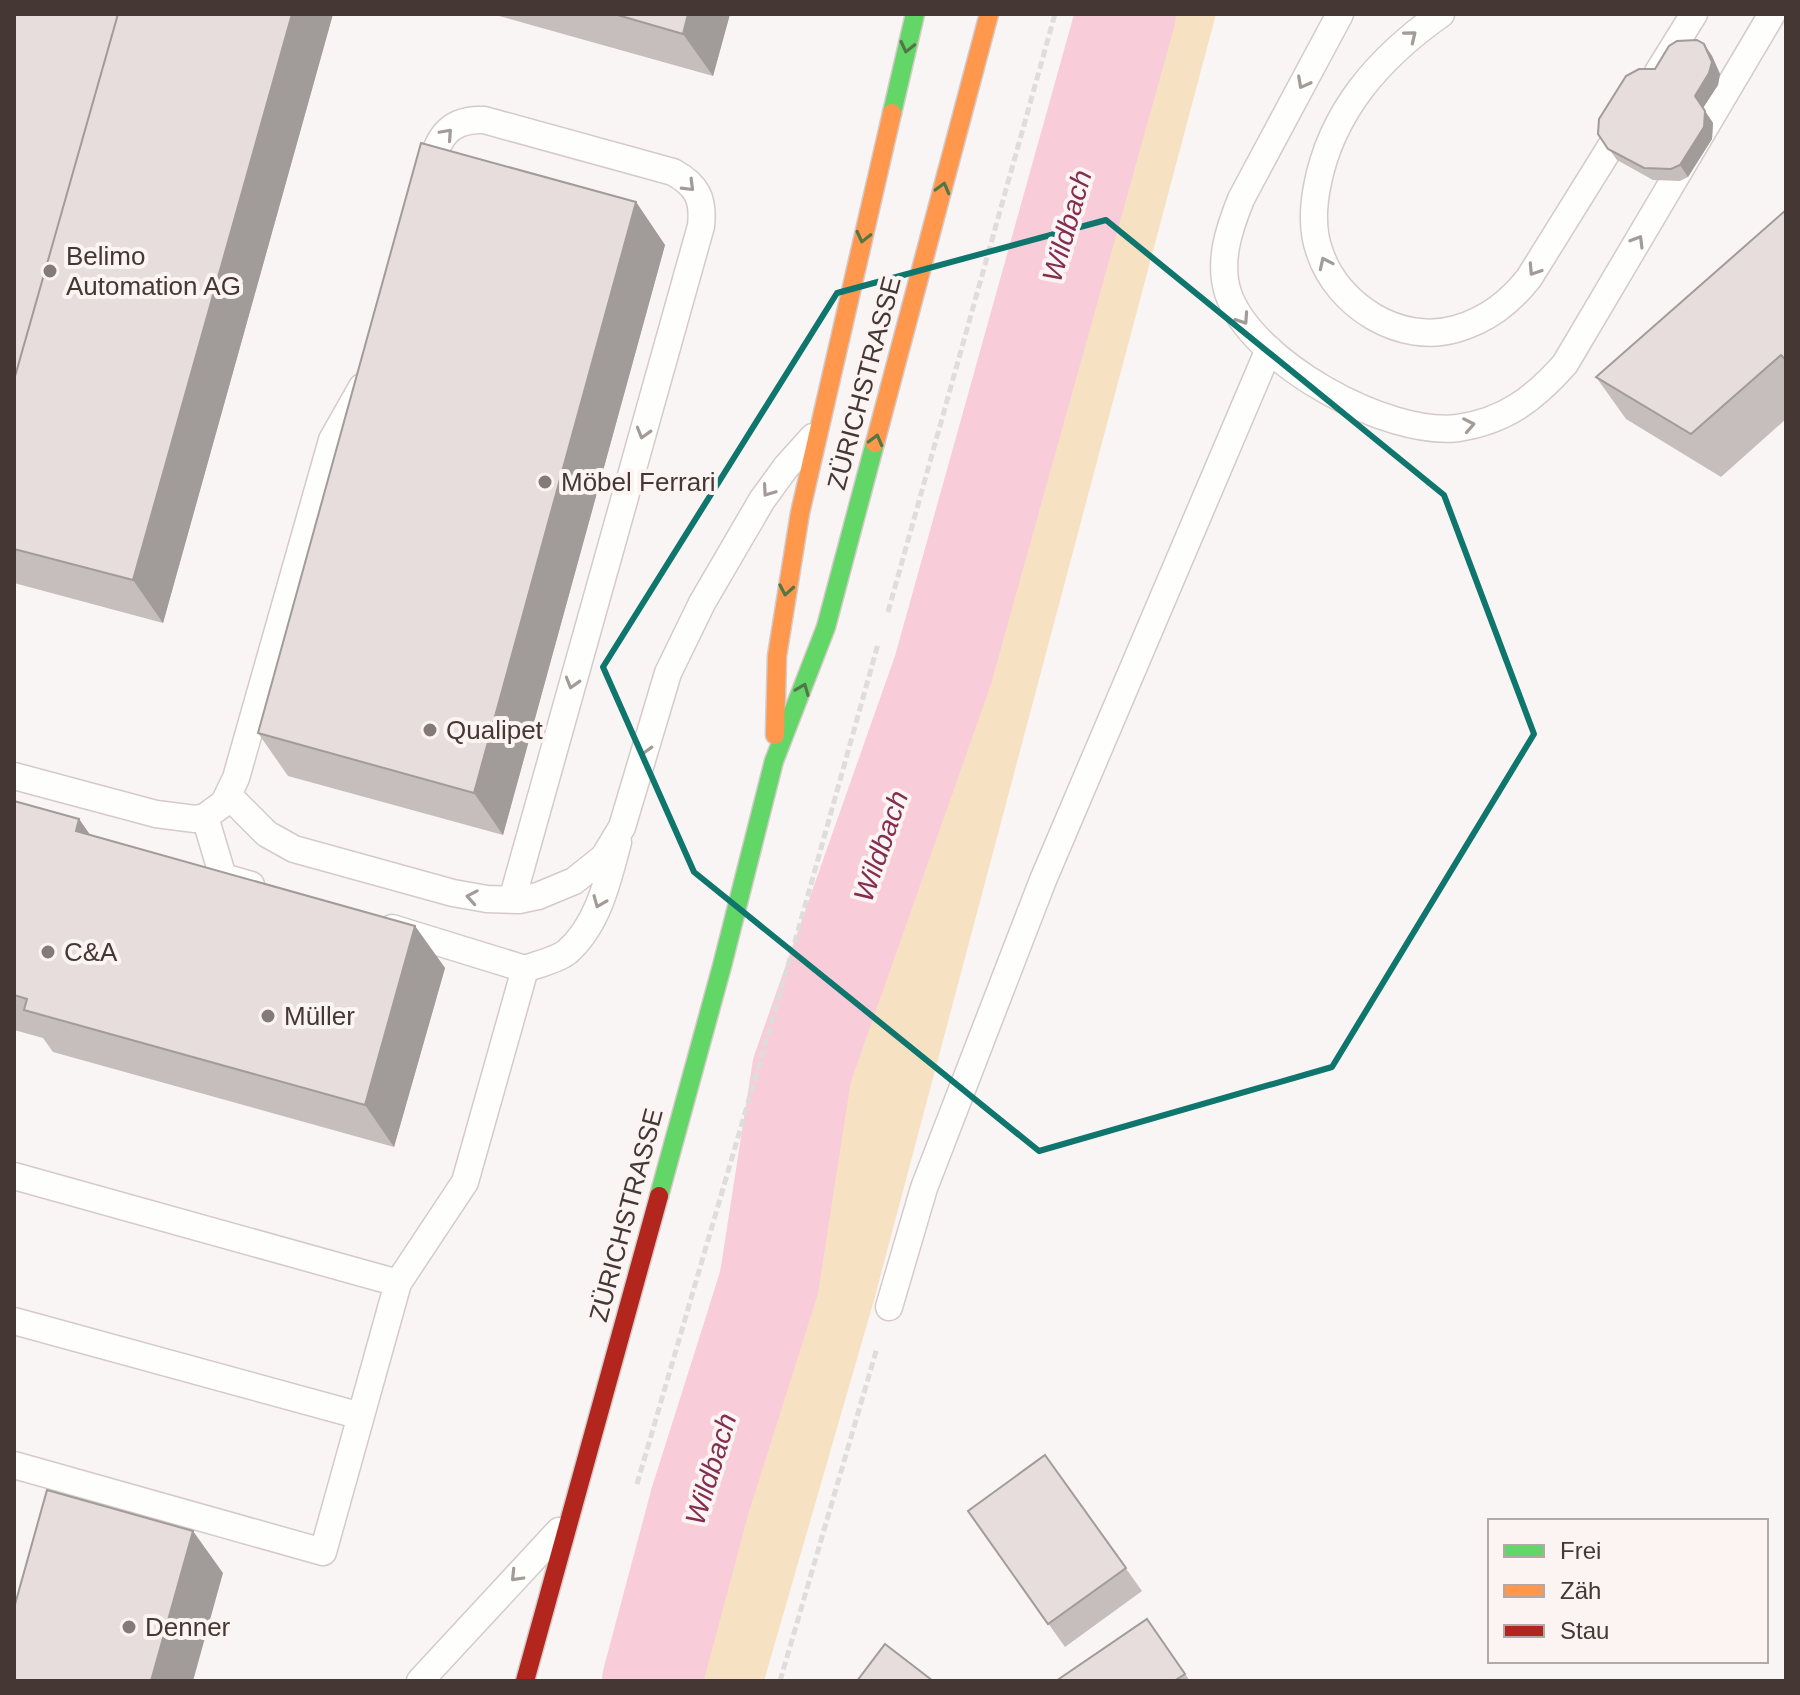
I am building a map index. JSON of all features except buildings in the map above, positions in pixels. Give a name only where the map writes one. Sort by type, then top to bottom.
[{"type":"main road","name":"ZÜRICHSTRASSE","points":[[774,761],[779,642],[800,513],[915,14]]},
{"type":"main road","name":"ZÜRICHSTRASSE","points":[[525,1681],[722,966],[774,761],[826,627],[989,14]]},
{"type":"lane","points":[[1340,14],[1241,199],[1229,228],[1223,261],[1228,292],[1242,322],[1302,375],[1387,418],[1417,426],[1455,428],[1486,422],[1515,409],[1541,391],[1565,364],[1772,14]]},
{"type":"lane","points":[[1441,14],[1396,49],[1359,89],[1329,141],[1320,168],[1315,199],[1314,227],[1319,253],[1345,294],[1361,310],[1383,322],[1429,332],[1453,330],[1486,316],[1513,298],[1529,278],[1694,14]]},
{"type":"lane","points":[[419,204],[439,142],[448,129],[470,119],[497,123],[673,172],[691,184],[702,202],[701,226],[512,900]]},
{"type":"lane","points":[[889,1307],[924,1188],[1043,880],[1269,349]]},
{"type":"lane","points":[[14,776],[181,818],[205,817],[229,796],[332,440],[371,369]]},
{"type":"lane","points":[[374,923],[525,969],[566,953],[593,918],[608,881],[657,706],[684,636],[762,500],[786,467],[818,432]]},
{"type":"lane","points":[[229,796],[267,834],[294,849],[462,895],[512,900],[538,896],[574,881],[604,857],[622,827]]},
{"type":"lane","points":[[205,817],[223,877],[268,891]]},
{"type":"lane","points":[[14,1465],[323,1552],[398,1283],[465,1182],[525,969]]},
{"type":"lane","points":[[14,1176],[398,1283]]},
{"type":"lane","points":[[14,1321],[361,1416]]},
{"type":"lane","points":[[420,1681],[570,1520]]},
{"type":"path","points":[[887,615],[1055,14]]},
{"type":"path","points":[[633,1499],[882,630]]},
{"type":"path","points":[[780,1681],[889,1307]]},
{"type":"highlighted area","points":[[1106,220],[1444,495],[1534,734],[1332,1067],[1039,1151],[694,872],[603,667],[837,293]]},
{"type":"shaded area","points":[[1079,14],[1216,14],[874,1300],[764,1681],[603,1681]]},
{"type":"waterway","name":"Wildbach","points":[[652,1681],[700,1501],[769,1283],[802,1070],[943,670],[1126,14]]},
{"type":"traffic: fast","points":[[892,113],[915,14]]},
{"type":"traffic: fast","points":[[659,1196],[774,761],[826,627],[875,443]]},
{"type":"traffic: slow","points":[[875,443],[989,14]]},
{"type":"traffic: slow","points":[[775,735],[777,656],[800,513],[892,113]]},
{"type":"traffic: jam","points":[[525,1681],[659,1196]]},
{"type":"place","name":"Belimo Automation AG","points":[[50,271]]},
{"type":"place","name":"Möbel Ferrari","points":[[545,482]]},
{"type":"place","name":"Qualipet","points":[[430,730]]},
{"type":"place","name":"C&A","points":[[48,952]]},
{"type":"place","name":"Müller","points":[[268,1016]]},
{"type":"place","name":"Denner","points":[[129,1627]]}]
